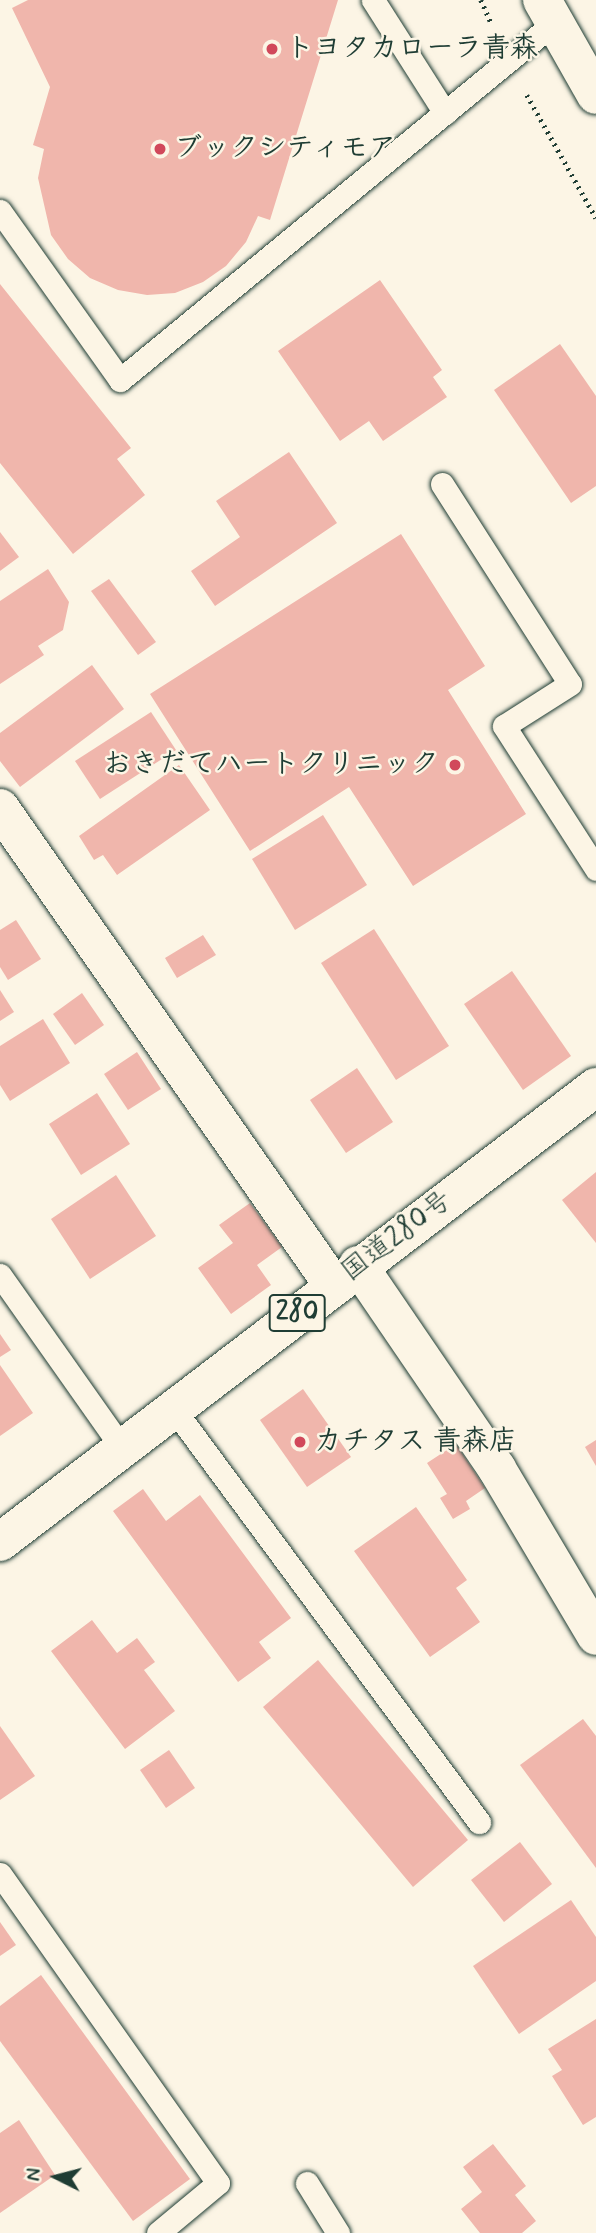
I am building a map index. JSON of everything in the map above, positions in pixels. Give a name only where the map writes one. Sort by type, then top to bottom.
[{"type":"main road","points":[[548,11],[596,95]]},
{"type":"main road","points":[[0,808],[346,1275],[497,1469],[596,1636]]},
{"type":"main road","name":"国道280号","points":[[0,1542],[346,1275],[596,1087]]},
{"type":"lane","points":[[373,0],[445,113]]},
{"type":"lane","points":[[0,211],[120,380],[508,61],[548,11]]},
{"type":"lane","points":[[442,484],[570,684],[504,726],[596,869]]},
{"type":"lane","points":[[0,1275],[122,1448]]},
{"type":"lane","points":[[173,1408],[479,1822]]},
{"type":"lane","points":[[0,1874],[218,2183],[158,2233]]},
{"type":"lane","points":[[307,2183],[338,2233]]},
{"type":"path","points":[[481,0],[508,61],[596,218]]},
{"type":"building","points":[[28,0],[338,0],[270,220],[258,216],[246,242],[226,266],[203,282],[175,293],[147,295],[118,290],[90,278],[68,259],[51,235],[38,178],[44,149],[33,145],[50,87],[12,8]]},
{"type":"building","points":[[380,280],[442,370],[433,377],[447,397],[383,441],[369,421],[340,441],[278,351]]},
{"type":"building","points":[[0,284],[131,448],[117,459],[145,495],[73,554],[0,463]]},
{"type":"building","points":[[560,344],[596,396],[596,486],[571,503],[494,390]]},
{"type":"building","points":[[289,452],[337,523],[215,606],[191,571],[240,537],[216,501]]},
{"type":"building","points":[[0,532],[19,557],[0,571]]},
{"type":"building","points":[[401,534],[485,666],[448,690],[526,814],[413,886],[349,787],[250,851],[150,694]]},
{"type":"building","points":[[48,569],[69,602],[63,630],[38,646],[44,655],[0,684],[0,601]]},
{"type":"building","points":[[109,579],[156,642],[138,655],[91,591]]},
{"type":"building","points":[[92,665],[124,709],[20,787],[0,761],[0,733]]},
{"type":"building","points":[[151,712],[176,750],[100,799],[75,761]]},
{"type":"building","points":[[179,765],[210,810],[117,875],[103,855],[94,860],[79,836]]},
{"type":"building","points":[[323,815],[367,885],[295,930],[252,859]]},
{"type":"building","points":[[16,920],[41,959],[8,980],[0,967],[0,930]]},
{"type":"building","points":[[374,929],[449,1046],[396,1080],[321,963]]},
{"type":"building","points":[[203,935],[216,955],[177,978],[165,958]]},
{"type":"building","points":[[512,971],[571,1056],[523,1090],[464,1004]]},
{"type":"building","points":[[0,990],[14,1012],[0,1021]]},
{"type":"building","points":[[82,993],[104,1025],[75,1045],[53,1014]]},
{"type":"building","points":[[43,1019],[70,1063],[10,1101],[0,1085],[0,1046]]},
{"type":"building","points":[[137,1052],[161,1089],[128,1110],[104,1074]]},
{"type":"building","points":[[357,1068],[393,1122],[346,1153],[310,1100]]},
{"type":"building","points":[[97,1093],[130,1144],[81,1175],[49,1124]]},
{"type":"building","points":[[596,1172],[596,1243],[562,1200]]},
{"type":"building","points":[[116,1175],[156,1236],[90,1279],[51,1219]]},
{"type":"building","points":[[250,1203],[282,1247],[257,1265],[271,1285],[231,1314],[198,1268],[233,1243],[219,1225]]},
{"type":"building","points":[[0,1334],[11,1350],[0,1357]]},
{"type":"building","points":[[0,1365],[33,1413],[0,1436]]},
{"type":"building","points":[[303,1389],[351,1457],[307,1487],[260,1420]]},
{"type":"building","points":[[596,1440],[596,1466],[585,1447]]},
{"type":"building","points":[[456,1444],[485,1488],[466,1501],[470,1509],[453,1519],[440,1498],[447,1494],[427,1463]]},
{"type":"building","points":[[143,1489],[166,1521],[200,1495],[291,1618],[259,1642],[271,1658],[238,1682],[113,1511]]},
{"type":"building","points":[[416,1507],[467,1580],[456,1588],[480,1622],[430,1657],[354,1551]]},
{"type":"building","points":[[92,1620],[117,1653],[137,1638],[155,1662],[144,1670],[175,1711],[125,1749],[51,1651]]},
{"type":"building","points":[[318,1660],[468,1840],[413,1887],[263,1707]]},
{"type":"building","points":[[583,1719],[596,1736],[596,1868],[520,1765]]},
{"type":"building","points":[[0,1726],[35,1776],[0,1800]]},
{"type":"building","points":[[169,1750],[195,1788],[166,1808],[140,1770]]},
{"type":"building","points":[[520,1842],[552,1884],[504,1922],[471,1880]]},
{"type":"building","points":[[571,1900],[596,1937],[596,1981],[519,2034],[473,1966]]},
{"type":"building","points":[[0,1922],[16,1945],[0,1956]]},
{"type":"building","points":[[41,1975],[190,2179],[133,2221],[0,2041],[0,2006]]},
{"type":"building","points":[[596,2019],[596,2117],[583,2125],[552,2076],[562,2070],[548,2049]]},
{"type":"building","points":[[19,2120],[55,2175],[0,2213],[0,2133]]},
{"type":"building","points":[[493,2144],[526,2186],[515,2195],[536,2221],[522,2233],[480,2233],[461,2209],[482,2192],[463,2167]]},
{"type":"place","name":"トヨタカローラ青森","points":[[272,49]]},
{"type":"place","name":"ブックシティモア","points":[[160,149]]},
{"type":"place","name":"おきだてハートクリニック","points":[[455,765]]},
{"type":"place","name":"カチタス 青森店","points":[[300,1442]]}]
